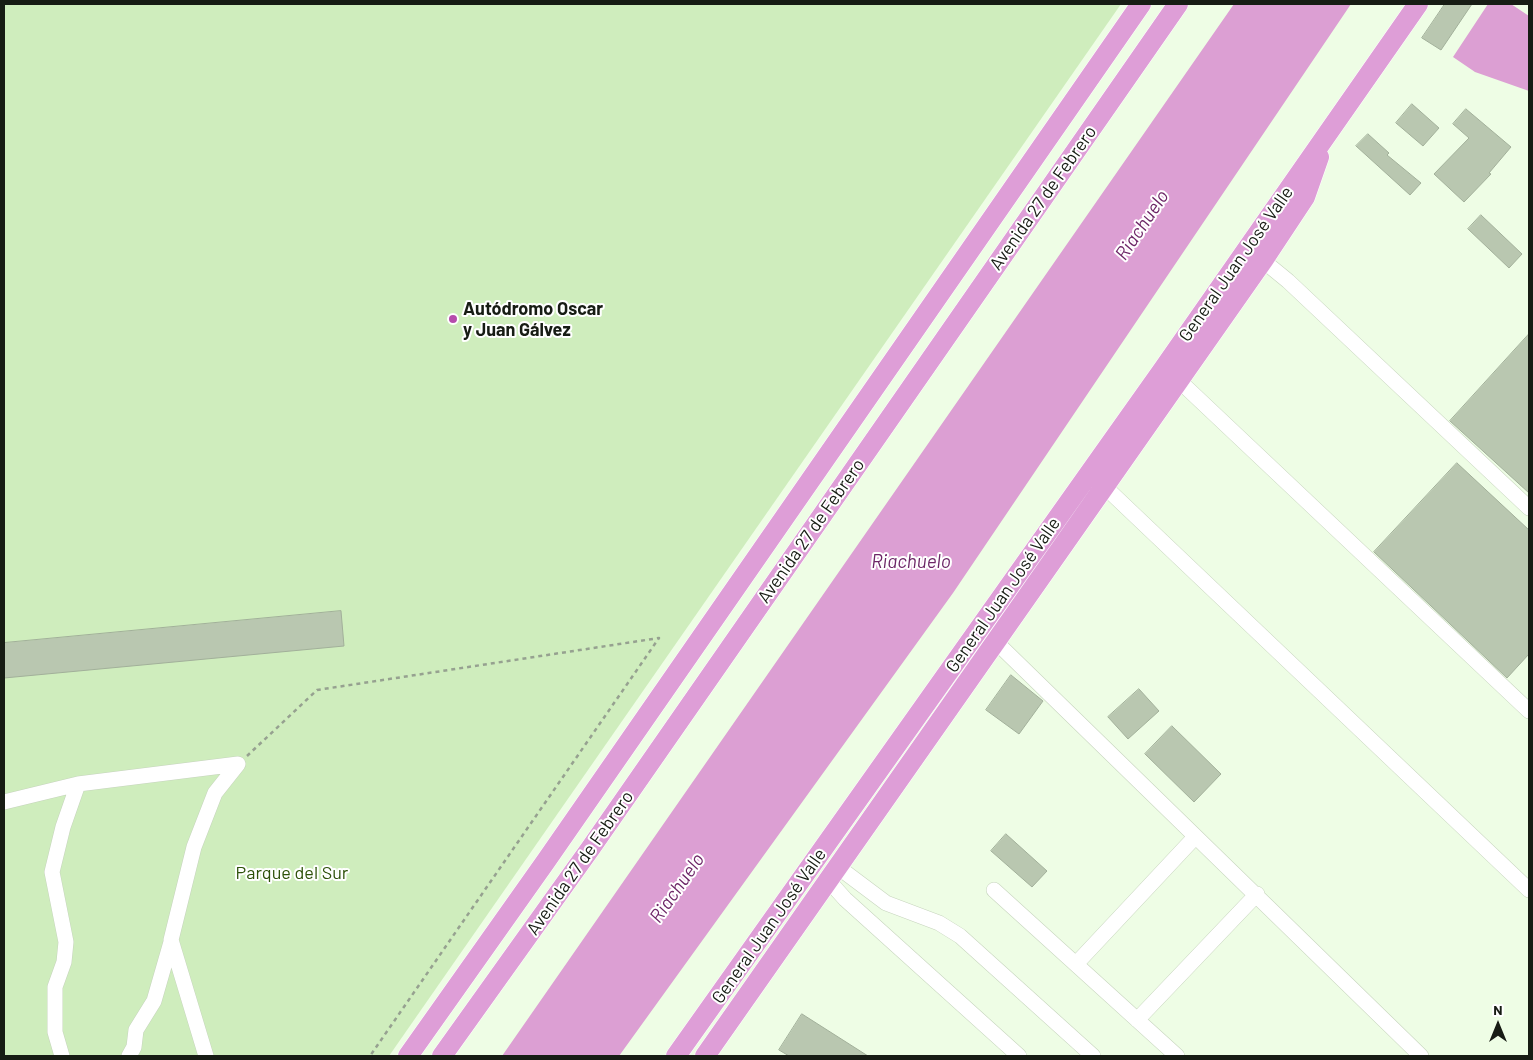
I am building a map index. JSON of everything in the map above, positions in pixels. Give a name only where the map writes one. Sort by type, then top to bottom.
[{"type":"main road","name":"Avenida 27 de Febrero","points":[[408,1056],[546,861],[1142,4]]},
{"type":"main road","name":"Avenida 27 de Febrero","points":[[442,1056],[601,833],[1178,4]]},
{"type":"main road","name":"General Juan José Valle","points":[[705,1056],[1104,486],[1247,249],[1418,4]]},
{"type":"main road","name":"General Juan José Valle","points":[[676,1056],[1171,373],[1264,260],[1305,197],[1328,133]]},
{"type":"street","points":[[1247,249],[1264,260],[1529,508]]},
{"type":"street","points":[[1171,373],[1529,711]]},
{"type":"street","points":[[1104,486],[1529,890]]},
{"type":"street","points":[[995,641],[1195,837],[1257,894],[1421,1056]]},
{"type":"street","points":[[4,802],[78,784],[238,764]]},
{"type":"street","points":[[129,1056],[134,1047],[136,1030],[154,1001],[194,847],[215,793],[238,764]]},
{"type":"street","points":[[62,1056],[55,1032],[55,986],[64,962],[66,942],[52,872],[63,827],[78,784]]},
{"type":"street","points":[[1076,964],[1195,837]]},
{"type":"street","points":[[833,874],[845,899],[1019,1056]]},
{"type":"street","points":[[833,874],[886,903],[939,924],[960,936],[1093,1056]]},
{"type":"street","points":[[994,890],[1177,1056]]},
{"type":"street","points":[[1137,1020],[1257,894]]},
{"type":"street","points":[[171,940],[206,1056]]},
{"type":"path","points":[[238,764],[317,690],[659,638],[370,1056]]},
{"type":"green space","name":"Autódromo Oscar y Juan Gálvez","points":[[4,4],[1121,4],[389,1056],[4,1056]]},
{"type":"water","name":"Riachuelo","points":[[1234,4],[1351,4],[953,593],[619,1056],[502,1056]]},
{"type":"water","points":[[1488,4],[1511,4],[1529,16],[1529,91],[1475,72],[1453,57]]},
{"type":"building","points":[[1445,4],[1472,4],[1441,50],[1422,38]]},
{"type":"building","points":[[1412,104],[1439,128],[1423,146],[1396,123]]},
{"type":"building","points":[[1466,109],[1511,147],[1489,173],[1491,174],[1464,202],[1434,174],[1469,138],[1453,124]]},
{"type":"building","points":[[1368,134],[1389,153],[1387,155],[1421,183],[1410,195],[1356,146]]},
{"type":"building","points":[[1481,215],[1522,254],[1509,268],[1468,229]]},
{"type":"building","points":[[1529,334],[1529,493],[1450,421]]},
{"type":"building","points":[[1457,463],[1529,530],[1529,654],[1507,678],[1374,552]]},
{"type":"building","points":[[341,611],[344,646],[4,678],[4,643]]},
{"type":"building","points":[[1011,675],[1043,701],[1019,734],[986,710]]},
{"type":"building","points":[[1139,689],[1159,711],[1128,739],[1108,717]]},
{"type":"building","points":[[1172,726],[1221,774],[1194,802],[1145,754]]},
{"type":"building","points":[[1006,834],[1047,871],[1032,887],[991,851]]},
{"type":"building","points":[[802,1014],[868,1056],[789,1056],[779,1050]]},
{"type":"place","name":"Autódromo Oscar y Juan Gálvez","points":[[453,319]]},
{"type":"park label","name":"Parque del Sur","points":[[292,873]]}]
